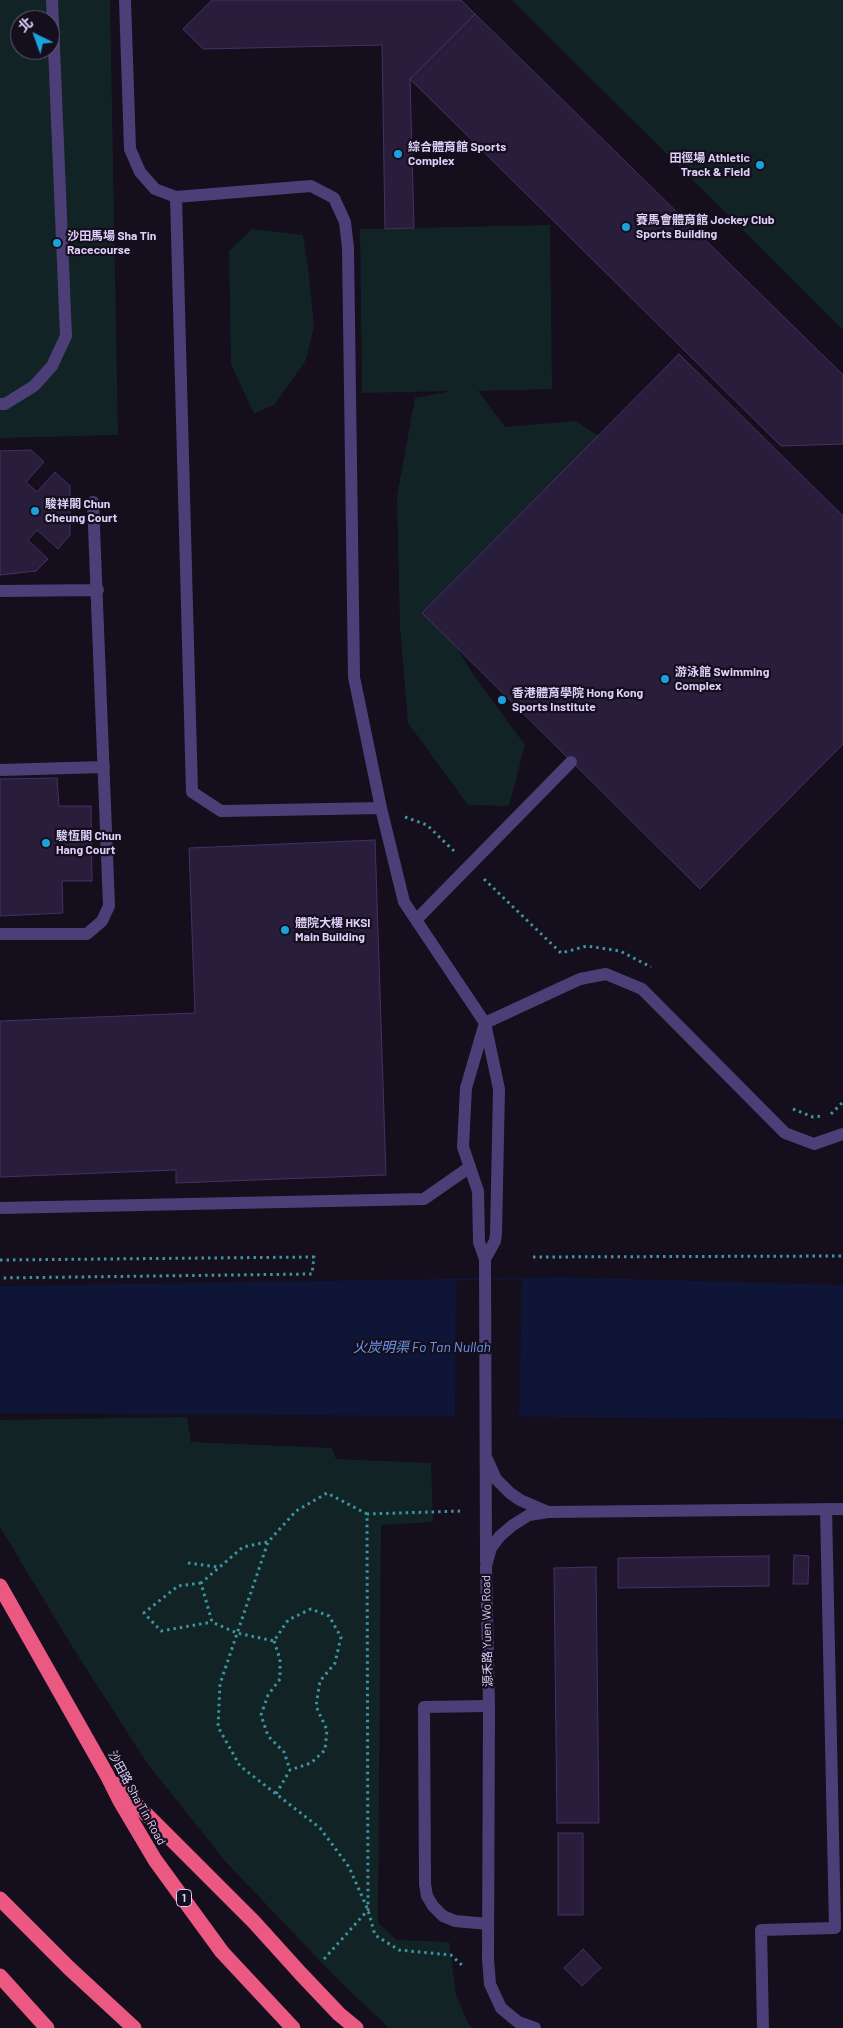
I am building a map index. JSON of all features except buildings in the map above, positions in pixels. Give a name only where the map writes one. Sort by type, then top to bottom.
[{"type":"highway","name":"沙田路 Sha Tin Road","points":[[0,1586],[108,1776],[141,1839],[222,1952],[293,2028]]},
{"type":"highway","points":[[108,1776],[254,1922],[339,2014],[356,2028]]},
{"type":"highway","points":[[0,1899],[69,1968],[134,2028]]},
{"type":"highway","points":[[0,1976],[47,2028]]},
{"type":"street","points":[[0,404],[5,404],[34,386],[52,366],[66,336],[52,0]]},
{"type":"street","points":[[125,0],[130,150],[140,172],[155,189],[176,197],[311,186],[334,198],[345,222],[348,248],[354,677],[381,808],[404,902],[485,1023],[499,1089],[496,1234],[495,1241],[485,1259]]},
{"type":"street","points":[[176,197],[192,792],[220,811],[381,808]]},
{"type":"street","points":[[0,934],[87,934],[102,921],[109,906],[98,590],[93,502]]},
{"type":"street","points":[[0,591],[98,590]]},
{"type":"street","points":[[416,920],[571,762]]},
{"type":"street","points":[[0,770],[104,767]]},
{"type":"street","points":[[486,1566],[484,1452],[485,1259],[479,1242],[478,1191],[464,1147],[466,1088],[485,1023],[580,978],[606,974],[642,989],[785,1133],[814,1144],[843,1134]]},
{"type":"street","points":[[0,1208],[424,1199],[470,1167]]},
{"type":"street","points":[[484,1452],[489,1467],[496,1479],[510,1493],[520,1500],[548,1512]]},
{"type":"street","points":[[763,2028],[762,1930],[835,1928],[837,1748],[826,1509]]},
{"type":"street","name":"源禾路 Yuen Wo Road","points":[[535,2028],[518,2022],[501,2008],[490,1984],[486,1566],[491,1548],[500,1536],[513,1525],[529,1515],[548,1512],[843,1509]]},
{"type":"street","points":[[488,1706],[424,1707],[425,1884],[427,1896],[433,1906],[443,1916],[455,1922],[488,1924]]},
{"type":"path","points":[[533,1257],[843,1256]]},
{"type":"path","points":[[0,1260],[314,1257],[312,1274],[0,1278]]},
{"type":"path","points":[[463,1511],[367,1514],[327,1494],[296,1511],[268,1542],[220,1684],[218,1727],[240,1766],[320,1828],[349,1867],[368,1910],[375,1935],[398,1950],[451,1955],[464,1967]]},
{"type":"path","points":[[324,1959],[368,1910],[367,1514]]},
{"type":"path","points":[[268,1542],[243,1547],[201,1583],[178,1586],[144,1613],[161,1631],[212,1622],[237,1633],[274,1641]]},
{"type":"path","points":[[188,1563],[218,1568],[215,1571]]},
{"type":"path","points":[[201,1583],[212,1622]]},
{"type":"path","points":[[274,1641],[288,1620],[311,1609],[329,1616],[341,1637],[335,1663],[320,1681],[316,1706],[326,1730],[324,1750],[311,1763],[290,1770],[276,1794]]},
{"type":"path","points":[[274,1641],[280,1659],[280,1679],[268,1695],[261,1715],[268,1736],[284,1752],[290,1770]]},
{"type":"shaded area","name":"沙田馬場 Sha Tin Racecourse","points":[[0,0],[110,0],[118,435],[0,438]]},
{"type":"shaded area","name":"田徑場 Athletic Track & Field","points":[[512,0],[843,0],[843,330]]},
{"type":"shaded area","points":[[550,225],[552,389],[478,391],[505,427],[576,421],[600,437],[540,493],[432,607],[473,674],[525,745],[509,806],[468,805],[408,723],[400,627],[397,496],[415,398],[451,391],[362,393],[360,229]]},
{"type":"shaded area","points":[[252,229],[303,235],[314,327],[306,360],[275,404],[254,414],[231,364],[229,251]]},
{"type":"shaded area","points":[[187,1417],[191,1442],[332,1448],[336,1459],[431,1463],[433,1522],[381,1525],[378,1923],[397,1940],[449,1942],[456,1995],[472,2028],[389,2028],[338,1980],[225,1861],[147,1763],[73,1648],[0,1527],[0,1420]]},
{"type":"water","name":"火炭明渠 Fo Tan Nullah","points":[[562,1277],[843,1285],[843,1419],[0,1413],[0,1286]]},
{"type":"pier","points":[[522,1279],[519,1419],[455,1419],[456,1281]]},
{"type":"place","name":"綜合體育館 Sports Complex","points":[[398,154]]},
{"type":"place","name":"田徑場 Athletic Track & Field","points":[[760,165]]},
{"type":"place","name":"賽馬會體育館 Jockey Club Sports Building","points":[[626,227]]},
{"type":"place","name":"沙田馬場 Sha Tin Racecourse","points":[[57,243]]},
{"type":"place","name":"駿祥閣 Chun Cheung Court","points":[[35,511]]},
{"type":"place","name":"游泳館 Swimming Complex","points":[[665,679]]},
{"type":"place","name":"香港體育學院 Hong Kong Sports Institute","points":[[502,700]]},
{"type":"place","name":"駿恆閣 Chun Hang Court","points":[[46,843]]},
{"type":"place","name":"體院大樓 HKSI Main Building","points":[[285,930]]}]
